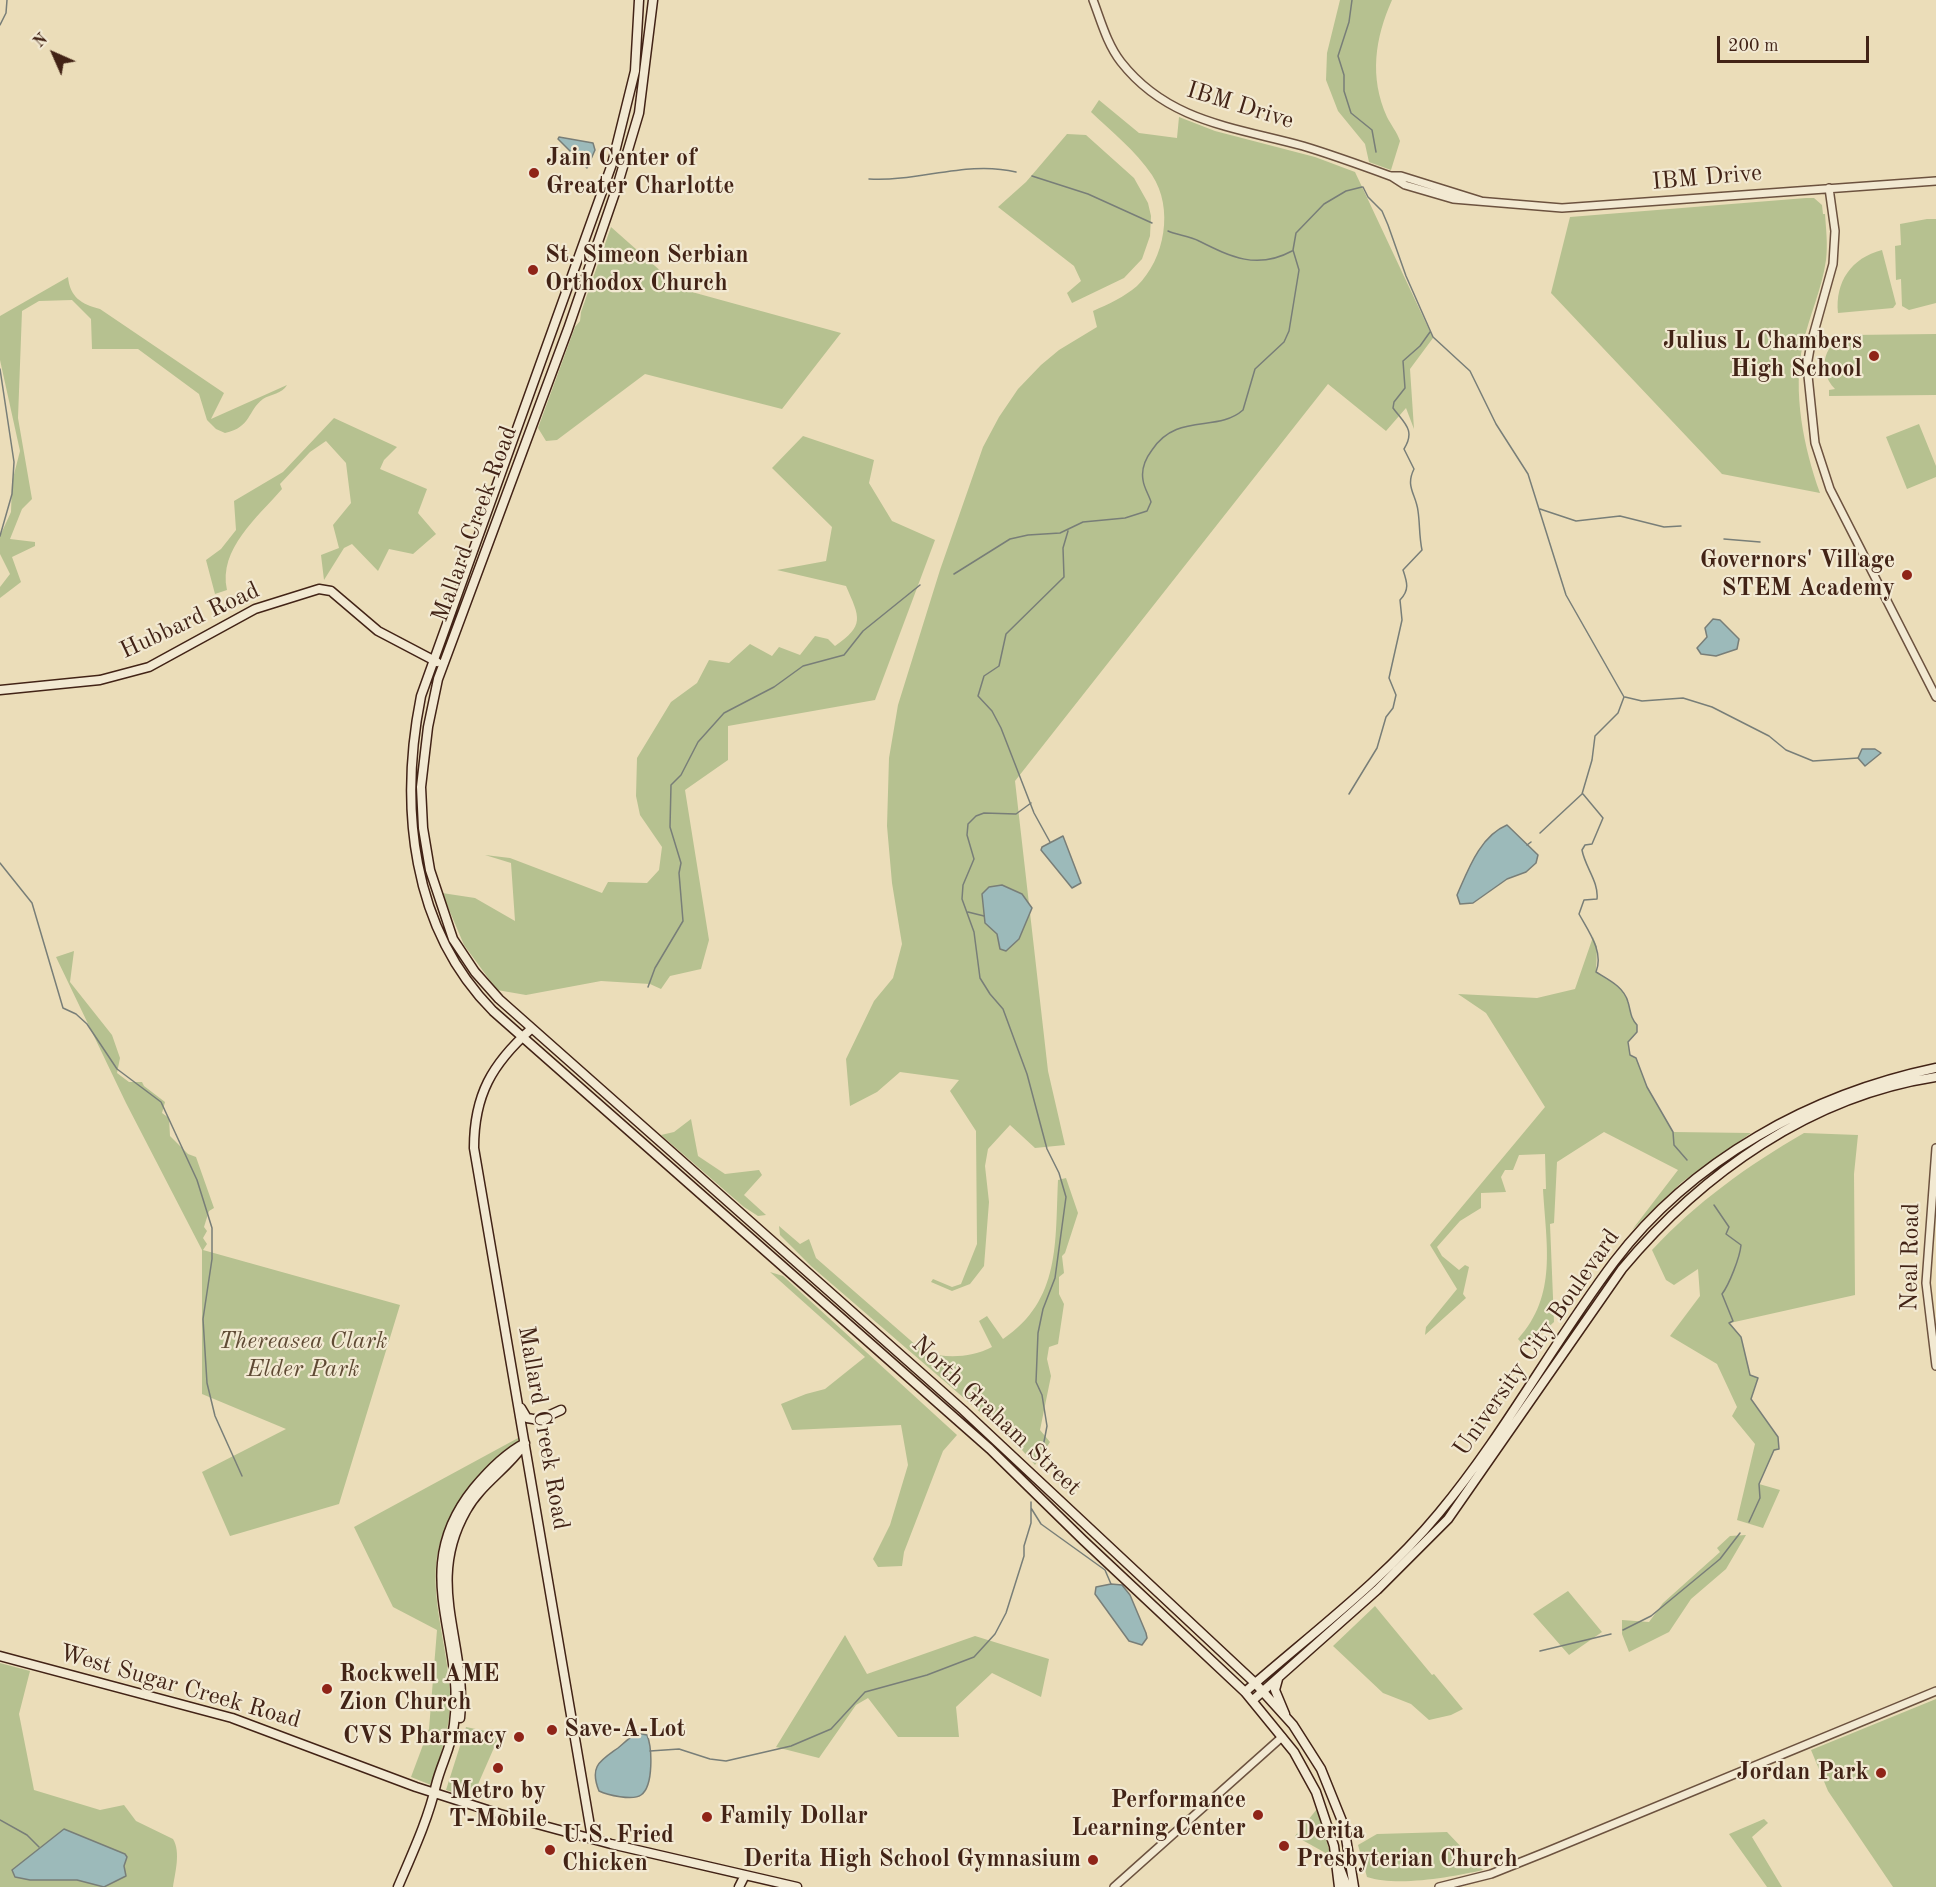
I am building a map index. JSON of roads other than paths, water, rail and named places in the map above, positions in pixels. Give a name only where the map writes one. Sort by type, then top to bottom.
[{"type":"main road","name":"Mallard Creek Road","points":[[522,1038],[485,1003],[452,961],[434,920],[422,881],[412,824],[411,770],[418,714],[432,660],[612,164],[624,123],[635,71],[639,0]]},
{"type":"main road","name":"Mallard Creek Road","points":[[592,1838],[474,1143],[477,1111],[486,1082],[531,1029],[488,988],[462,954],[444,916],[430,870],[423,828],[422,788],[433,698],[443,666],[568,329],[617,187],[639,113],[653,0]]},
{"type":"main road","name":"Hubbard Road","points":[[0,690],[100,680],[149,667],[255,609],[319,589],[331,591],[378,631],[443,666]]},
{"type":"main road","name":"North Graham Street","points":[[531,1029],[963,1410],[1255,1683],[1285,1715],[1311,1750],[1332,1792],[1348,1841],[1354,1887]]},
{"type":"main road","name":"North Graham Street","points":[[522,1038],[990,1449],[1253,1700],[1282,1737],[1316,1792],[1329,1829],[1337,1863],[1339,1887]]},
{"type":"main road","name":"University City Boulevard","points":[[1245,1692],[1389,1568],[1434,1519],[1469,1474],[1615,1261],[1645,1226],[1683,1190],[1738,1148],[1799,1113],[1864,1087],[1936,1068]]},
{"type":"main road","name":"University City Boulevard","points":[[1253,1700],[1377,1590],[1449,1517],[1622,1269],[1680,1207],[1733,1163],[1799,1124],[1864,1096],[1936,1077]]},
{"type":"main road","points":[[518,1402],[524,1415],[530,1419],[546,1418],[561,1410]]},
{"type":"main road","points":[[435,1793],[441,1786],[456,1743],[463,1695],[447,1595],[448,1559],[452,1541],[467,1509],[487,1482],[525,1443]]},
{"type":"main road","points":[[398,1887],[435,1793],[449,1750],[455,1716],[453,1671],[440,1596],[441,1568],[446,1539],[461,1506],[483,1478],[525,1443]]},
{"type":"main road","points":[[505,1466],[517,1461],[529,1465]]},
{"type":"main road","name":"West Sugar Creek Road","points":[[0,1656],[224,1716],[435,1793],[570,1833],[797,1887]]},
{"type":"main road","points":[[1278,1678],[1275,1690],[1283,1705],[1285,1715]]},
{"type":"main road","points":[[570,1833],[580,1829],[585,1822],[576,1769],[579,1764]]},
{"type":"main road","points":[[1337,1863],[1347,1887]]},
{"type":"main road","points":[[739,1887],[745,1875]]},
{"type":"street","name":"IBM Drive","points":[[1093,0],[1119,59],[1145,87],[1165,102],[1193,117],[1301,146],[1391,176],[1481,201]]},
{"type":"street","name":"IBM Drive","points":[[1391,176],[1405,185],[1446,198],[1540,207],[1589,207],[1936,181]]},
{"type":"street","points":[[1830,188],[1834,222],[1834,259],[1807,366],[1815,443],[1830,489],[1936,697]]},
{"type":"street","name":"Neal Road","points":[[1936,1148],[1926,1277],[1929,1325],[1936,1366]]},
{"type":"street","points":[[1439,1887],[1483,1876],[1546,1852],[1936,1691]]},
{"type":"street","points":[[1114,1887],[1282,1737]]},
{"type":"water","points":[[559,137],[593,143],[595,150],[587,168],[558,139]]},
{"type":"water","points":[[1713,619],[1720,620],[1739,639],[1737,649],[1716,656],[1701,654],[1697,648],[1707,637],[1705,628]]},
{"type":"water","points":[[1862,749],[1875,749],[1881,753],[1865,766],[1858,758]]},
{"type":"water","points":[[1507,825],[1538,855],[1536,863],[1526,872],[1507,879],[1473,903],[1460,904],[1457,895],[1476,855],[1489,837]]},
{"type":"water","points":[[1063,836],[1081,883],[1072,888],[1041,850],[1042,847]]},
{"type":"water","points":[[1002,885],[1022,894],[1032,908],[1019,939],[1006,951],[1000,949],[997,934],[985,923],[982,894],[989,887]]},
{"type":"water","points":[[1111,1584],[1122,1585],[1130,1595],[1146,1633],[1147,1638],[1142,1645],[1129,1641],[1095,1594],[1096,1587]]},
{"type":"water","points":[[637,1733],[647,1735],[650,1748],[650,1775],[645,1790],[637,1797],[614,1796],[599,1791],[595,1776],[598,1765]]},
{"type":"water","points":[[64,1829],[125,1854],[127,1857],[124,1866],[126,1876],[104,1887],[77,1880],[30,1880],[15,1877],[12,1870]]},
{"type":"waterway","points":[[0,25],[6,13],[7,0]]},
{"type":"waterway","points":[[1352,0],[1349,22],[1338,56],[1344,75],[1344,91],[1351,113],[1372,130],[1376,152]]},
{"type":"waterway","points":[[869,179],[888,179],[979,168],[1016,172]]},
{"type":"waterway","points":[[1032,176],[1088,194],[1152,223]]},
{"type":"waterway","points":[[954,574],[1010,539],[1028,535],[1060,533],[1083,522],[1125,518],[1147,511],[1151,502],[1144,483],[1143,472],[1144,464],[1150,453],[1162,438],[1173,431],[1221,421],[1243,410],[1255,369],[1284,342],[1289,331],[1299,270],[1293,250],[1296,233],[1324,204],[1346,191],[1362,187]]},
{"type":"waterway","points":[[1363,187],[1368,197],[1382,211],[1406,276],[1433,337],[1470,371],[1496,424],[1528,474],[1566,595],[1624,697],[1618,713],[1595,736],[1592,760],[1582,794],[1540,833]]},
{"type":"waterway","points":[[1168,231],[1195,239],[1222,252],[1244,259],[1267,260],[1292,251]]},
{"type":"waterway","points":[[1349,794],[1377,748],[1386,717],[1393,708],[1396,695],[1389,678],[1402,620],[1400,600],[1406,589],[1403,570],[1422,550],[1417,505],[1411,486],[1414,469],[1404,449],[1409,432],[1393,408],[1394,402],[1405,388],[1403,361],[1420,346],[1430,332]]},
{"type":"waterway","points":[[0,369],[14,462],[12,494],[0,536]]},
{"type":"waterway","points":[[1540,509],[1576,521],[1620,516],[1664,527],[1681,526]]},
{"type":"waterway","points":[[1050,842],[1034,813],[1001,728],[992,711],[978,696],[984,676],[999,666],[1006,634],[1064,577],[1063,548],[1068,531]]},
{"type":"waterway","points":[[1724,539],[1760,542]]},
{"type":"waterway","points":[[648,987],[655,968],[683,921],[679,873],[681,863],[670,827],[671,785],[681,775],[698,742],[724,713],[774,687],[803,666],[844,655],[863,631],[920,585]]},
{"type":"waterway","points":[[1625,697],[1642,701],[1683,698],[1712,707],[1769,736],[1786,750],[1813,761],[1858,758]]},
{"type":"waterway","points":[[1583,794],[1603,818],[1592,844],[1585,845],[1582,850],[1596,887],[1597,899],[1584,900],[1579,914],[1597,950],[1596,972],[1623,992],[1637,1025],[1637,1032],[1628,1042],[1630,1055],[1636,1058],[1647,1087],[1673,1132],[1674,1145],[1687,1160]]},
{"type":"waterway","points":[[1031,803],[1016,814],[984,813],[976,816],[968,824],[967,835],[974,859],[963,885],[962,899],[974,932],[980,978],[1003,1009],[1027,1074],[1047,1149],[1059,1173],[1066,1197],[1055,1278],[1043,1309],[1038,1333],[1036,1382],[1042,1395],[1047,1426],[1040,1463]]},
{"type":"waterway","points":[[1527,845],[1531,842]]},
{"type":"waterway","points":[[0,863],[32,903],[63,1008],[76,1014],[87,1024],[117,1069],[161,1102],[197,1180],[212,1228],[212,1259],[203,1319],[207,1383],[215,1416],[242,1476]]},
{"type":"waterway","points":[[968,912],[984,916]]},
{"type":"waterway","points":[[1714,1205],[1729,1227],[1726,1234],[1741,1245],[1734,1271],[1722,1294],[1733,1321],[1729,1323],[1741,1337],[1750,1375],[1758,1378],[1751,1399],[1778,1437],[1779,1449],[1774,1450],[1759,1484],[1760,1498],[1749,1522]]},
{"type":"waterway","points":[[650,1751],[679,1749],[710,1759],[726,1761],[791,1746],[831,1729],[865,1692],[927,1675],[974,1657],[995,1634],[1006,1613],[1024,1556],[1024,1546],[1031,1523],[1031,1502]]},
{"type":"waterway","points":[[1031,1508],[1041,1524],[1105,1570],[1111,1584]]},
{"type":"waterway","points":[[1623,1630],[1651,1616],[1720,1559],[1740,1533]]},
{"type":"waterway","points":[[1540,1651],[1611,1634]]},
{"type":"waterway","points":[[0,1820],[27,1835],[39,1847]]},
{"type":"place","name":"Jain Center of Greater Charlotte","points":[[534,173]]},
{"type":"place","name":"St. Simeon Serbian Orthodox Church","points":[[533,270]]},
{"type":"place","name":"Julius L Chambers High School","points":[[1874,356]]},
{"type":"place","name":"Governors' Village STEM Academy","points":[[1907,575]]},
{"type":"place","name":"Rockwell AME Zion Church","points":[[327,1689]]},
{"type":"place","name":"Save-A-Lot","points":[[552,1730]]},
{"type":"place","name":"CVS Pharmacy","points":[[519,1737]]},
{"type":"place","name":"Metro by T-Mobile","points":[[498,1768]]},
{"type":"place","name":"Jordan Park","points":[[1881,1773]]},
{"type":"place","name":"Performance Learning Center","points":[[1258,1815]]},
{"type":"place","name":"Family Dollar","points":[[707,1817]]},
{"type":"place","name":"Derita Presbyterian Church","points":[[1284,1846]]},
{"type":"place","name":"U.S. Fried Chicken","points":[[550,1850]]},
{"type":"place","name":"Derita High School Gymnasium","points":[[1093,1860]]},
{"type":"park label","name":"Thereasea Clark Elder Park","points":[[303,1356]]}]
